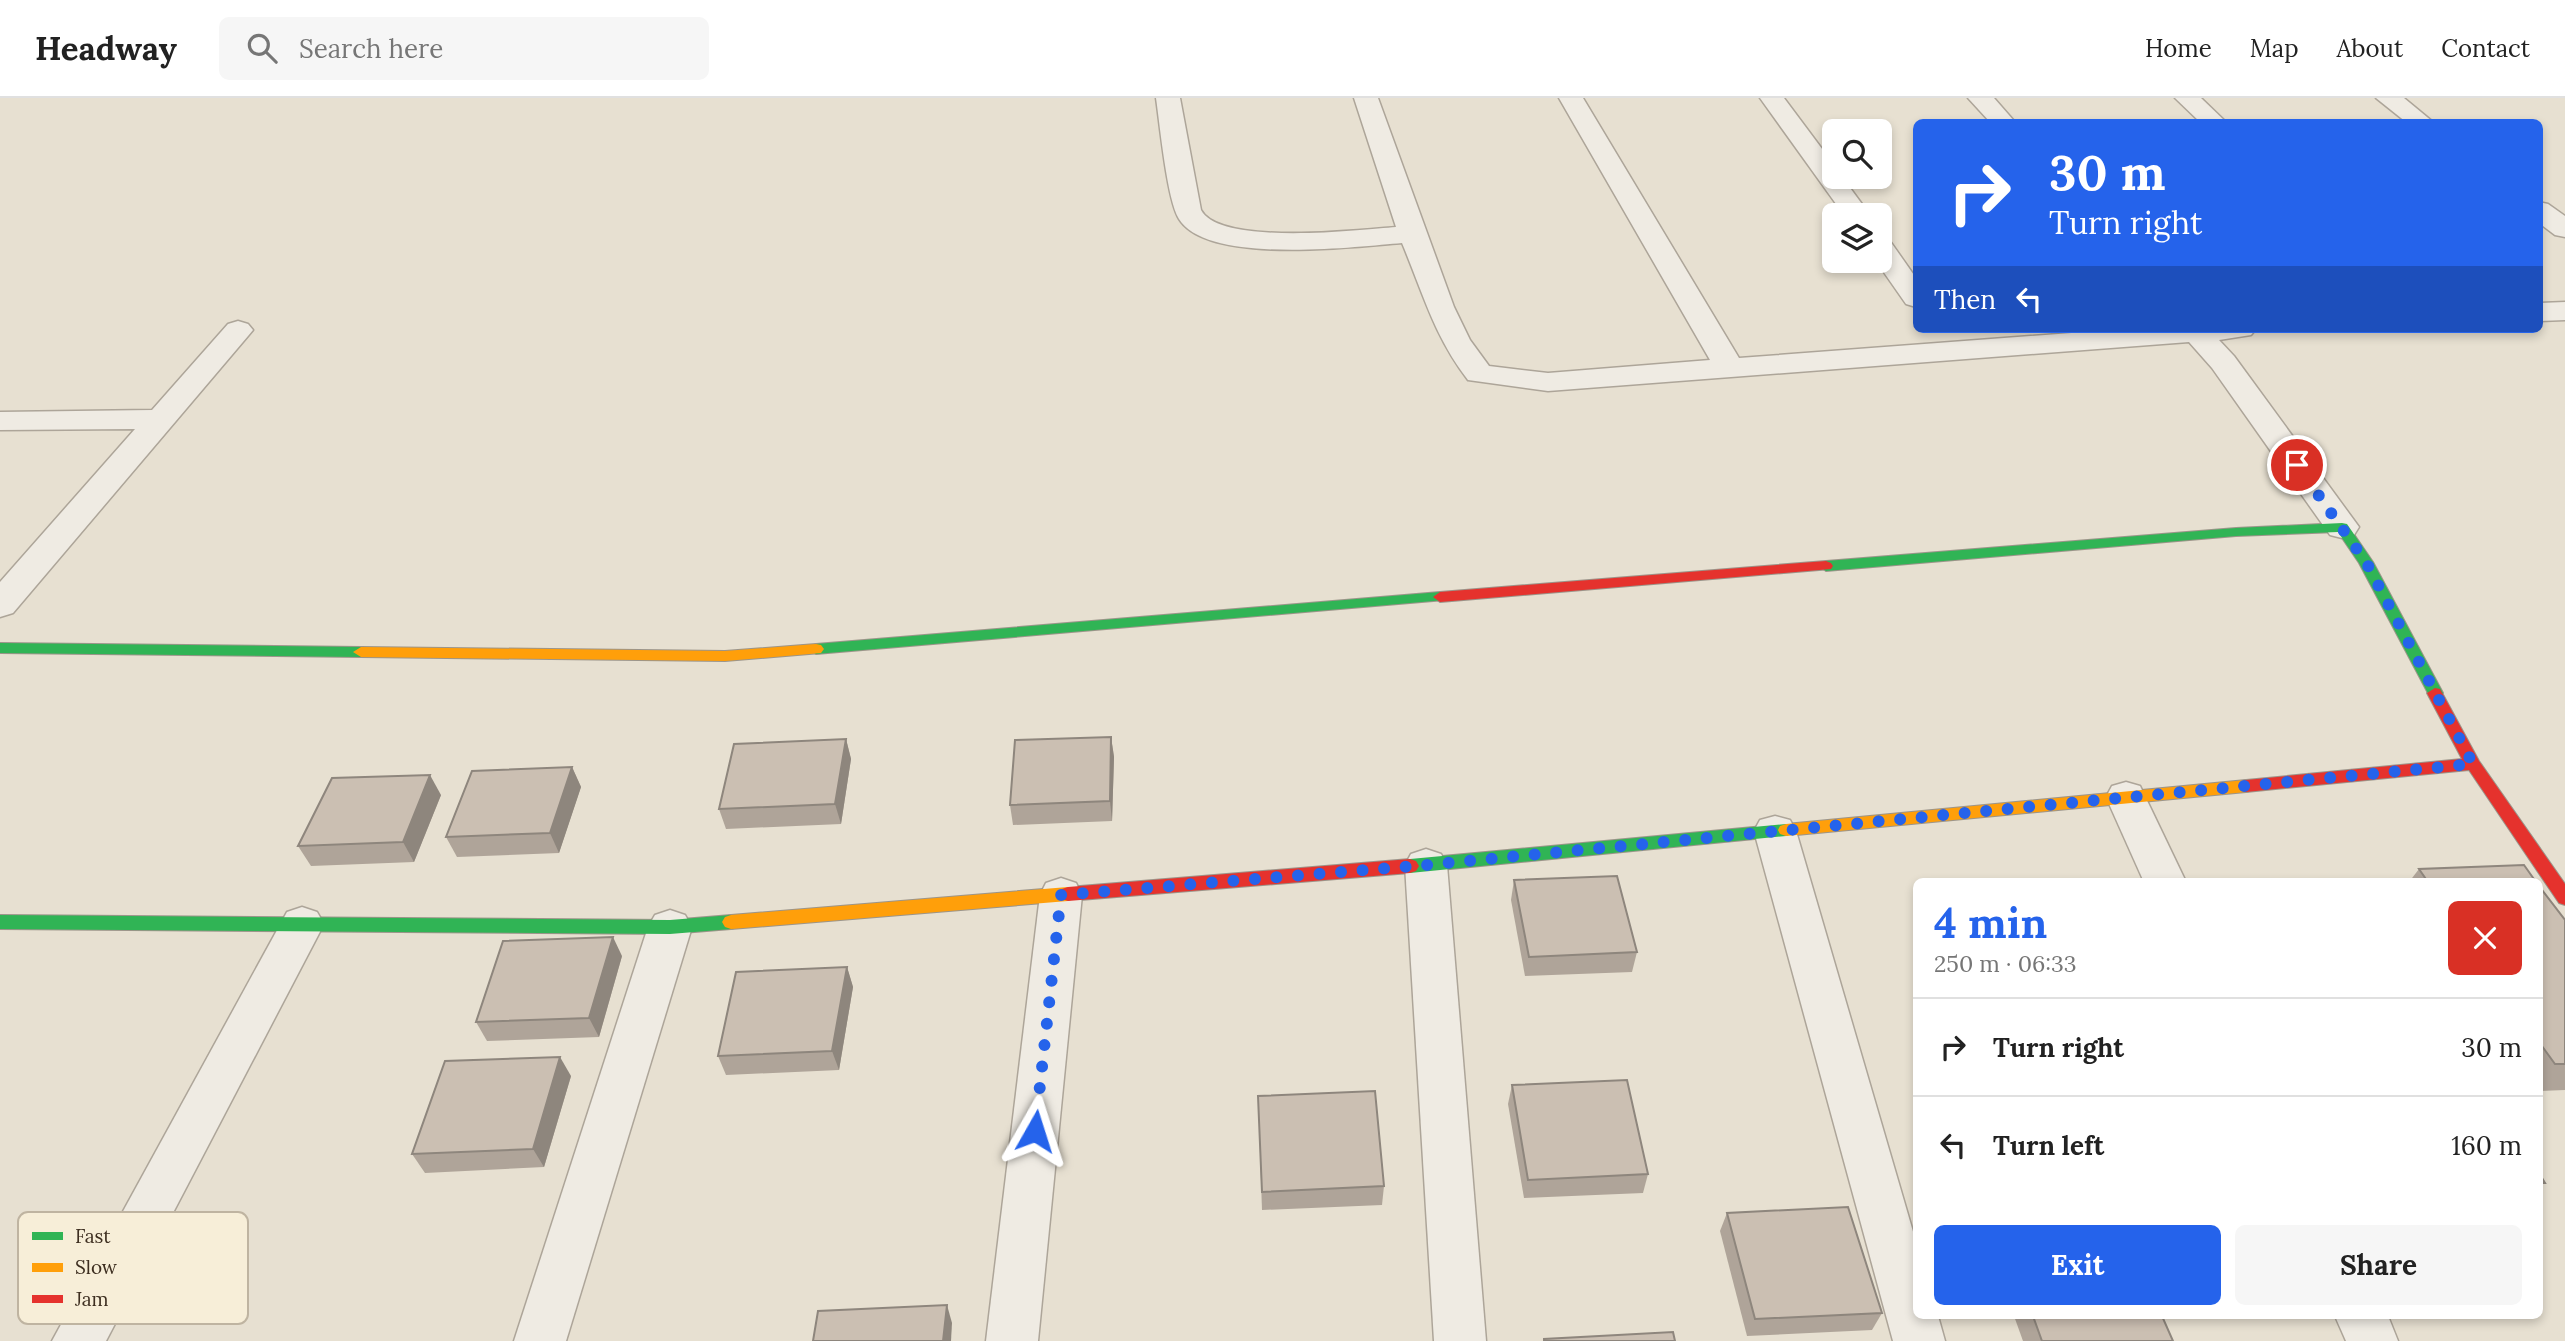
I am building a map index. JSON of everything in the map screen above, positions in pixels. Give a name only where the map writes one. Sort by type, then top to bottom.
[{"type":"street","points":[[1168,98],[1188,210],[1197,224],[1234,238],[1263,241],[1412,234]]},
{"type":"street","points":[[1366,98],[1440,313],[1459,351],[1479,374],[1548,382],[1730,369],[1947,340],[2120,333]]},
{"type":"street","points":[[1571,98],[1730,369]]},
{"type":"street","points":[[1772,98],[1848,203]]},
{"type":"street","points":[[1980,98],[2000,119]]},
{"type":"street","points":[[2187,98],[2211,119]]},
{"type":"street","points":[[2388,98],[2417,119]]},
{"type":"street","points":[[2543,213],[2565,229]]},
{"type":"street","points":[[1892,264],[1913,294]]},
{"type":"street","points":[[2543,312],[2565,311]]},
{"type":"street","points":[[0,605],[238,330]]},
{"type":"street","points":[[2197,333],[2223,362],[2366,562],[2473,764],[2565,898]]},
{"type":"street","points":[[0,421],[159,419]]},
{"type":"street","points":[[0,648],[725,656],[2222,533],[2342,527]]},
{"type":"street","points":[[0,922],[670,927],[1426,865],[2473,764]]},
{"type":"street","points":[[2126,797],[2163,878]]},
{"type":"street","points":[[1775,831],[1919,1341]]},
{"type":"street","points":[[1426,865],[1460,1341]]},
{"type":"street","points":[[1012,1341],[1061,895]]},
{"type":"street","points":[[147,1212],[302,924]]},
{"type":"street","points":[[540,1341],[670,927]]},
{"type":"street","points":[[2362,1319],[2372,1341]]},
{"type":"street","points":[[78,1341],[87,1324]]},
{"type":"building","points":[[1111,737],[1110,801],[1010,805],[1015,740]]},
{"type":"building","points":[[846,739],[835,804],[719,809],[734,744]]},
{"type":"building","points":[[572,767],[550,833],[446,837],[472,771]]},
{"type":"building","points":[[430,775],[403,842],[298,846],[332,778]]},
{"type":"building","points":[[2524,865],[2533,878],[2425,878],[2419,869]]},
{"type":"building","points":[[1617,876],[1637,952],[1529,957],[1514,880]]},
{"type":"building","points":[[2543,891],[2565,920],[2565,1064],[2555,1064],[2543,1048]]},
{"type":"building","points":[[613,937],[589,1018],[476,1022],[503,941]]},
{"type":"building","points":[[847,967],[832,1051],[718,1056],[736,972]]},
{"type":"building","points":[[560,1057],[533,1149],[412,1154],[445,1061]]},
{"type":"building","points":[[1627,1080],[1648,1174],[1528,1180],[1512,1085]]},
{"type":"building","points":[[1375,1091],[1384,1186],[1262,1192],[1258,1096]]},
{"type":"building","points":[[1848,1207],[1882,1313],[1755,1319],[1727,1213]]},
{"type":"building","points":[[947,1305],[943,1341],[813,1341],[818,1311]]},
{"type":"building","points":[[2034,1319],[2163,1319],[2173,1341],[2042,1341]]},
{"type":"building","points":[[1673,1332],[1675,1341],[1544,1341],[1544,1339]]},
{"type":"traffic: fast","points":[[1826,566],[2236,532],[2342,527],[2366,562],[2435,693]]},
{"type":"traffic: fast","points":[[816,649],[1440,597]]},
{"type":"traffic: fast","points":[[0,648],[361,652]]},
{"type":"traffic: fast","points":[[1410,866],[1786,830]]},
{"type":"traffic: fast","points":[[0,922],[670,927],[731,922]]},
{"type":"traffic: slow","points":[[361,652],[725,656],[816,649]]},
{"type":"traffic: slow","points":[[1786,830],[2246,786]]},
{"type":"traffic: slow","points":[[731,922],[1068,894]]},
{"type":"traffic: jam","points":[[1440,597],[1826,566]]},
{"type":"traffic: jam","points":[[2435,693],[2473,764],[2565,898]]},
{"type":"traffic: jam","points":[[2246,786],[2473,764]]},
{"type":"traffic: jam","points":[[1068,894],[1410,866]]},
{"type":"route","points":[[1035,1131],[1061,895],[1426,865],[2473,764],[2366,562],[2297,465]]}]
